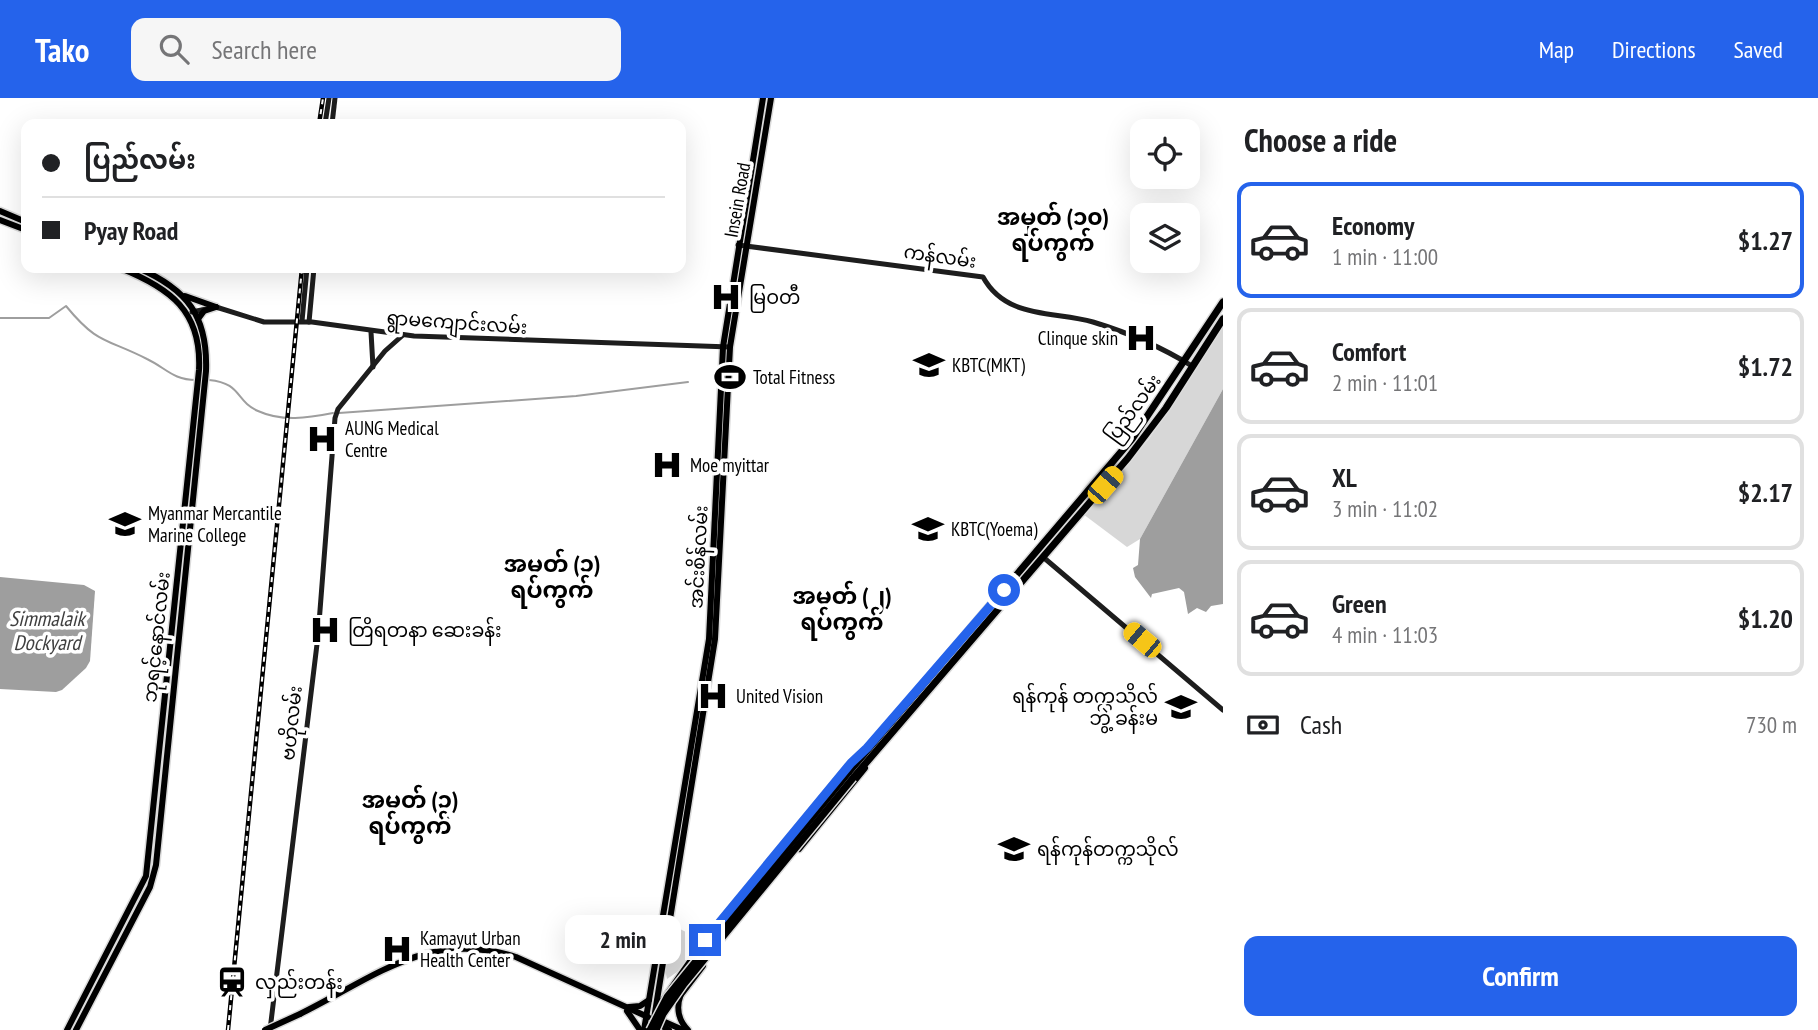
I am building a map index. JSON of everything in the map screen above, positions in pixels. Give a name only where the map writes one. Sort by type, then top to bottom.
[{"type":"highway","name":"ပြည်လမ်း","points":[[653,1029],[680,981],[867,748],[1139,430],[1223,302]]},
{"type":"highway","name":"ပြည်လမ်း","points":[[653,1029],[684,984],[868,759],[1145,436],[1223,319]]},
{"type":"highway","points":[[1178,372],[1186,377]]},
{"type":"highway","points":[[1098,479],[1105,485]]},
{"type":"main road","points":[[326,119],[329,98]]},
{"type":"main road","points":[[333,119],[335,98]]},
{"type":"main road","name":"အင်းစိန်လမ်း","points":[[649,1017],[649,1000],[709,639],[726,347],[763,98]]},
{"type":"main road","name":"Insein Road","points":[[735,307],[741,245],[771,98]]},
{"type":"main road","points":[[0,211],[21,227]]},
{"type":"main road","points":[[0,220],[21,222]]},
{"type":"main road","name":"ကန်လမ်း","points":[[741,245],[983,277],[997,296],[1012,306],[1028,312],[1093,322],[1192,366]]},
{"type":"main road","name":"ဘုရင့်နောင်လမ်း","points":[[67,1030],[105,965],[156,865],[202,370],[204,337],[198,319],[161,283],[134,273]]},
{"type":"main road","name":"ဘုရင့်နောင်လမ်း","points":[[146,273],[182,295],[197,335],[202,370]]},
{"type":"main road","points":[[305,321],[307,273]]},
{"type":"main road","points":[[305,321],[313,273]]},
{"type":"main road","points":[[182,295],[216,307]]},
{"type":"main road","points":[[198,319],[204,311],[216,307]]},
{"type":"main road","name":"ရွာမကျောင်းလမ်း","points":[[190,312],[216,307],[264,322],[305,321],[403,335],[588,345],[726,347]]},
{"type":"main road","name":"အင်းစိန်လမ်း","points":[[660,981],[715,639],[726,347],[735,307]]},
{"type":"main road","points":[[371,332],[373,368]]},
{"type":"main road","points":[[373,368],[385,351],[403,335]]},
{"type":"main road","name":"ဗဟိုလမ်း","points":[[267,1030],[317,636],[335,418],[338,409],[373,368]]},
{"type":"main road","points":[[1043,544],[1043,557],[1223,710]]},
{"type":"main road","points":[[1029,560],[1043,557]]},
{"type":"main road","points":[[649,1017],[705,940],[851,763],[867,748]]},
{"type":"main road","name":"ပြည်လမ်း","points":[[653,1029],[856,782],[868,759]]},
{"type":"main road","points":[[267,1030],[401,961],[434,950],[458,947],[496,951],[649,1017],[653,1029]]},
{"type":"main road","points":[[698,950],[710,958]]},
{"type":"main road","name":"ဘုရင့်နောင်လမ်း","points":[[76,1030],[105,965]]},
{"type":"main road","points":[[653,1029],[649,1017],[660,981],[671,984]]},
{"type":"main road","points":[[653,1029],[686,1030],[677,1003],[681,994]]},
{"type":"main road","points":[[617,1004],[636,1007],[649,1000]]},
{"type":"main road","points":[[617,1004],[653,1029],[669,1030]]},
{"type":"shaded area","points":[[1223,324],[1223,389],[1140,539],[1127,547],[1083,514],[1149,439]]},
{"type":"shaded area","points":[[672,925],[702,940],[677,972],[667,979],[665,969]]},
{"type":"water","points":[[1223,389],[1223,604],[1211,606],[1206,612],[1197,608],[1188,614],[1184,592],[1179,588],[1152,594],[1151,598],[1135,577],[1133,568],[1138,565],[1140,539]]},
{"type":"water","name":"Simmalaik Dockyard","points":[[0,577],[84,585],[95,591],[90,661],[62,690],[0,689]]},
{"type":"waterway","points":[[0,318],[49,318],[66,306],[86,328],[103,339],[147,359],[175,376],[196,380]]},
{"type":"waterway","points":[[209,380],[233,388],[251,407],[276,417],[295,418],[333,413]]},
{"type":"waterway","points":[[339,413],[576,396],[688,382]]},
{"type":"railway","points":[[320,119],[323,98]]},
{"type":"railway","points":[[228,1030],[302,273]]},
{"type":"place","name":"မြဝတီ","points":[[726,297]]},
{"type":"place","name":"Clinque skin","points":[[1141,338]]},
{"type":"place","name":"KBTC(MKT)","points":[[929,365]]},
{"type":"place","name":"Total Fitness","points":[[730,377]]},
{"type":"place","name":"AUNG Medical Centre","points":[[322,439]]},
{"type":"place","name":"Moe myittar","points":[[667,465]]},
{"type":"place","name":"Myanmar Mercantile Marine College","points":[[125,524]]},
{"type":"place","name":"KBTC(Yoema)","points":[[928,529]]},
{"type":"place","name":"တြိရတနာ ဆေးခန်း","points":[[325,630]]},
{"type":"place","name":"United Vision","points":[[713,696]]},
{"type":"place","name":"ရန်ကုန် တက္ကသိုလ် ဘွဲ့ ခန်းမ","points":[[1181,707]]},
{"type":"place","name":"ရန်ကုန်တက္ကသိုလ်","points":[[1014,849]]},
{"type":"place","name":"Kamayut Urban Health Center","points":[[397,949]]},
{"type":"place","name":"လှည်းတန်း","points":[[232,982]]},
{"type":"district","name":"အမှတ် (၁၀) ရပ်ကွက်","points":[[1053,229]]},
{"type":"district","name":"အမှတ် (၁) ရပ်ကွက်","points":[[552,576]]},
{"type":"district","name":"အမှတ် (၂) ရပ်ကွက်","points":[[842,608]]},
{"type":"district","name":"အမှတ် (၃) ရပ်ကွက်","points":[[410,812]]},
{"type":"route","points":[[705,940],[851,763],[1004,590]]}]
